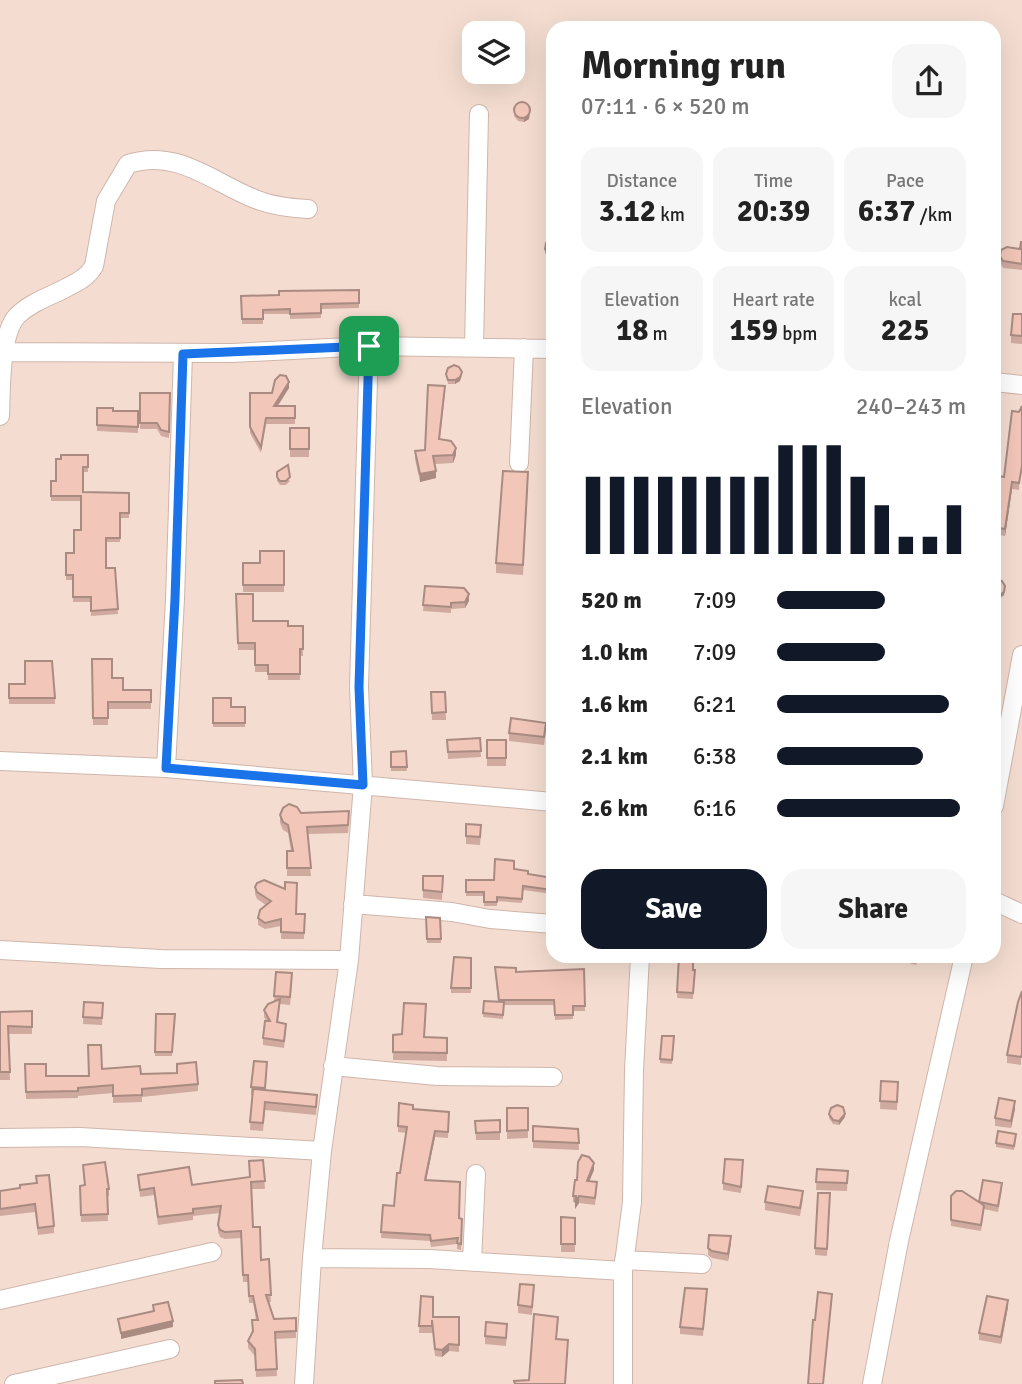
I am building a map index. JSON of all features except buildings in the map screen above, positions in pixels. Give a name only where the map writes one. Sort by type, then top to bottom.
[{"type":"street","points":[[474,347],[479,114]]},
{"type":"street","points":[[0,416],[1,352],[15,317],[34,303],[82,280],[90,273],[94,266],[106,201],[128,164],[142,159],[174,160],[256,200],[286,208],[308,209]]},
{"type":"street","points":[[304,1384],[322,1151],[349,960],[363,785],[359,687],[369,346]]},
{"type":"street","points":[[1,352],[183,354],[369,346],[546,349]]},
{"type":"street","points":[[519,463],[524,348]]},
{"type":"street","points":[[166,768],[183,354]]},
{"type":"street","points":[[1001,383],[1022,385]]},
{"type":"street","points":[[1001,768],[1022,654]]},
{"type":"street","points":[[0,761],[166,768],[546,801]]},
{"type":"street","points":[[353,904],[546,923]]},
{"type":"street","points":[[1001,904],[1022,914]]},
{"type":"street","points":[[0,950],[162,959],[349,960]]},
{"type":"street","points":[[623,1384],[624,1265],[632,1202],[634,1070],[640,963]]},
{"type":"street","points":[[872,1384],[899,1241],[962,963]]},
{"type":"street","points":[[333,1066],[437,1076],[553,1077]]},
{"type":"street","points":[[0,1138],[80,1137],[322,1151]]},
{"type":"street","points":[[472,1261],[476,1174]]},
{"type":"street","points":[[0,1300],[212,1252]]},
{"type":"street","points":[[312,1258],[472,1261],[554,1268],[702,1264]]},
{"type":"street","points":[[14,1384],[170,1349]]},
{"type":"shaded area","points":[[0,0],[1022,0],[1022,1384],[0,1384]]},
{"type":"route","points":[[369,346],[359,687],[363,785],[166,768],[183,354],[369,346]]}]
